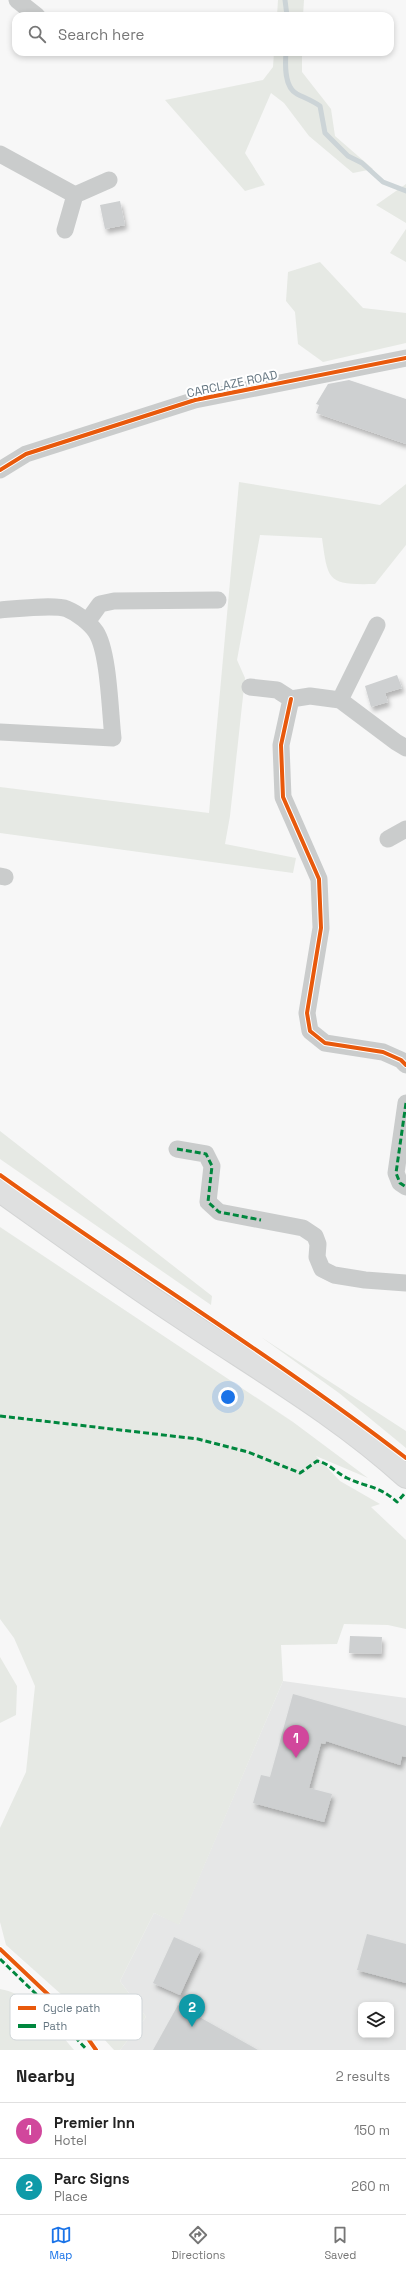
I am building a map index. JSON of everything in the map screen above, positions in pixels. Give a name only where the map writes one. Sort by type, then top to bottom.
[{"type":"highway","points":[[0,1191],[118,1276],[330,1416],[374,1449],[406,1477]]},
{"type":"street","points":[[17,0],[32,12]]},
{"type":"street","points":[[0,154],[75,196]]},
{"type":"street","points":[[65,230],[75,196],[109,180]]},
{"type":"street","name":"CARCLAZE ROAD","points":[[0,470],[26,454],[195,400],[406,358]]},
{"type":"street","points":[[87,622],[100,604],[114,601],[218,600]]},
{"type":"street","points":[[0,610],[45,607],[67,609],[87,622],[96,633],[103,655],[113,738],[0,732]]},
{"type":"street","points":[[340,700],[376,625]]},
{"type":"street","points":[[250,687],[277,690],[291,699],[310,696],[340,700],[406,748]]},
{"type":"street","points":[[291,699],[281,745],[283,797],[319,879],[321,928],[306,1013],[310,1031],[325,1043],[383,1052],[401,1060],[406,1065]]},
{"type":"street","points":[[388,839],[406,829]]},
{"type":"street","points":[[406,1103],[396,1174],[400,1183],[406,1187]]},
{"type":"street","points":[[177,1149],[206,1154],[212,1166],[208,1202],[218,1212],[303,1228],[315,1236],[318,1244],[317,1257],[322,1268],[334,1275],[385,1282],[406,1283]]},
{"type":"shaded area","points":[[278,0],[304,0],[303,12],[277,12]]},
{"type":"shaded area","points":[[274,56],[302,56],[302,72],[331,109],[335,136],[373,169],[353,173],[309,136],[284,103],[271,93],[245,153],[265,185],[245,191],[165,100],[263,80],[273,67]]},
{"type":"shaded area","points":[[406,184],[406,223],[376,205]]},
{"type":"shaded area","points":[[406,229],[406,262],[390,253]]},
{"type":"shaded area","points":[[320,262],[363,308],[406,313],[406,343],[323,362],[298,344],[295,312],[286,301],[288,272]]},
{"type":"shaded area","points":[[239,482],[380,505],[406,484],[406,545],[375,584],[348,583],[333,578],[326,564],[322,538],[260,535],[237,660],[245,678],[230,816],[225,844],[296,858],[293,873],[0,833],[0,787],[209,813]]},
{"type":"shaded area","points":[[0,1131],[212,1296],[211,1305],[0,1159]]},
{"type":"shaded area","points":[[0,1227],[293,1422],[368,1478],[316,1456],[340,1481],[380,1504],[371,1507],[406,1540],[406,1629],[388,1625],[344,1624],[337,1644],[281,1645],[283,1681],[179,1925],[154,1913],[120,1981],[129,1994],[61,1994],[6,1945],[0,1922],[0,1828],[26,1772],[35,1686],[14,1638],[0,1619]]},
{"type":"shaded area","points":[[261,1337],[406,1431],[406,1448],[339,1393]]},
{"type":"shaded area","points":[[0,1657],[17,1686],[16,1715],[0,1723]]},
{"type":"shaded area","points":[[283,1681],[406,1698],[406,2050],[120,2050],[128,2040],[142,2040],[142,2022],[146,2017],[142,2011],[142,1994],[129,1994],[120,1981],[154,1913],[179,1924]]},
{"type":"shaded area","points":[[0,1989],[16,1994],[10,1994],[10,2040],[65,2040],[74,2050],[0,2050]]},
{"type":"shaded area","points":[[142,2011],[146,2017],[142,2022]]},
{"type":"shaded area","points":[[105,2040],[128,2040],[120,2050],[114,2050]]},
{"type":"building","points":[[120,201],[125,225],[105,229],[100,205]]},
{"type":"building","points":[[349,380],[406,399],[406,444],[316,413],[319,405],[316,404],[328,384]]},
{"type":"building","points":[[397,675],[402,688],[385,693],[388,702],[371,707],[365,686]]},
{"type":"building","points":[[350,1636],[382,1637],[381,1654],[349,1653]]},
{"type":"building","points":[[293,1694],[406,1726],[406,1757],[402,1756],[400,1765],[326,1741],[325,1744],[321,1743],[309,1788],[332,1794],[324,1822],[253,1803],[261,1775],[270,1777]]},
{"type":"building","points":[[367,1934],[406,1944],[406,1983],[357,1970]]},
{"type":"building","points":[[174,1937],[201,1949],[180,1995],[153,1983]]},
{"type":"building","points":[[178,2005],[258,2050],[153,2050]]},
{"type":"waterway","points":[[285,0],[286,12]]},
{"type":"waterway","points":[[286,56],[286,75],[290,86],[297,94],[320,106],[325,133],[348,156],[362,163],[383,182],[406,191]]},
{"type":"marked path","points":[[406,1103],[396,1173],[400,1183],[406,1187]]},
{"type":"marked path","points":[[177,1149],[206,1154],[212,1166],[208,1202],[219,1212],[261,1220]]},
{"type":"marked path","points":[[0,1416],[198,1439],[248,1452],[300,1473],[317,1461],[329,1466],[347,1478],[384,1492],[397,1502],[406,1492]]},
{"type":"marked path","points":[[0,1959],[36,1994]]},
{"type":"marked path","points":[[78,2040],[87,2050]]},
{"type":"cycle path","points":[[0,470],[26,454],[195,400],[406,358]]},
{"type":"cycle path","points":[[291,699],[281,745],[283,797],[319,879],[321,928],[307,1013],[310,1031],[325,1043],[383,1052],[401,1060],[406,1065]]},
{"type":"cycle path","points":[[0,1175],[255,1349],[406,1458]]},
{"type":"cycle path","points":[[0,1949],[48,1994]]},
{"type":"cycle path","points":[[89,2040],[96,2050]]},
{"type":"place","name":"Premier Inn","points":[[296,1758]]},
{"type":"place","name":"Parc Signs","points":[[192,2027]]}]
